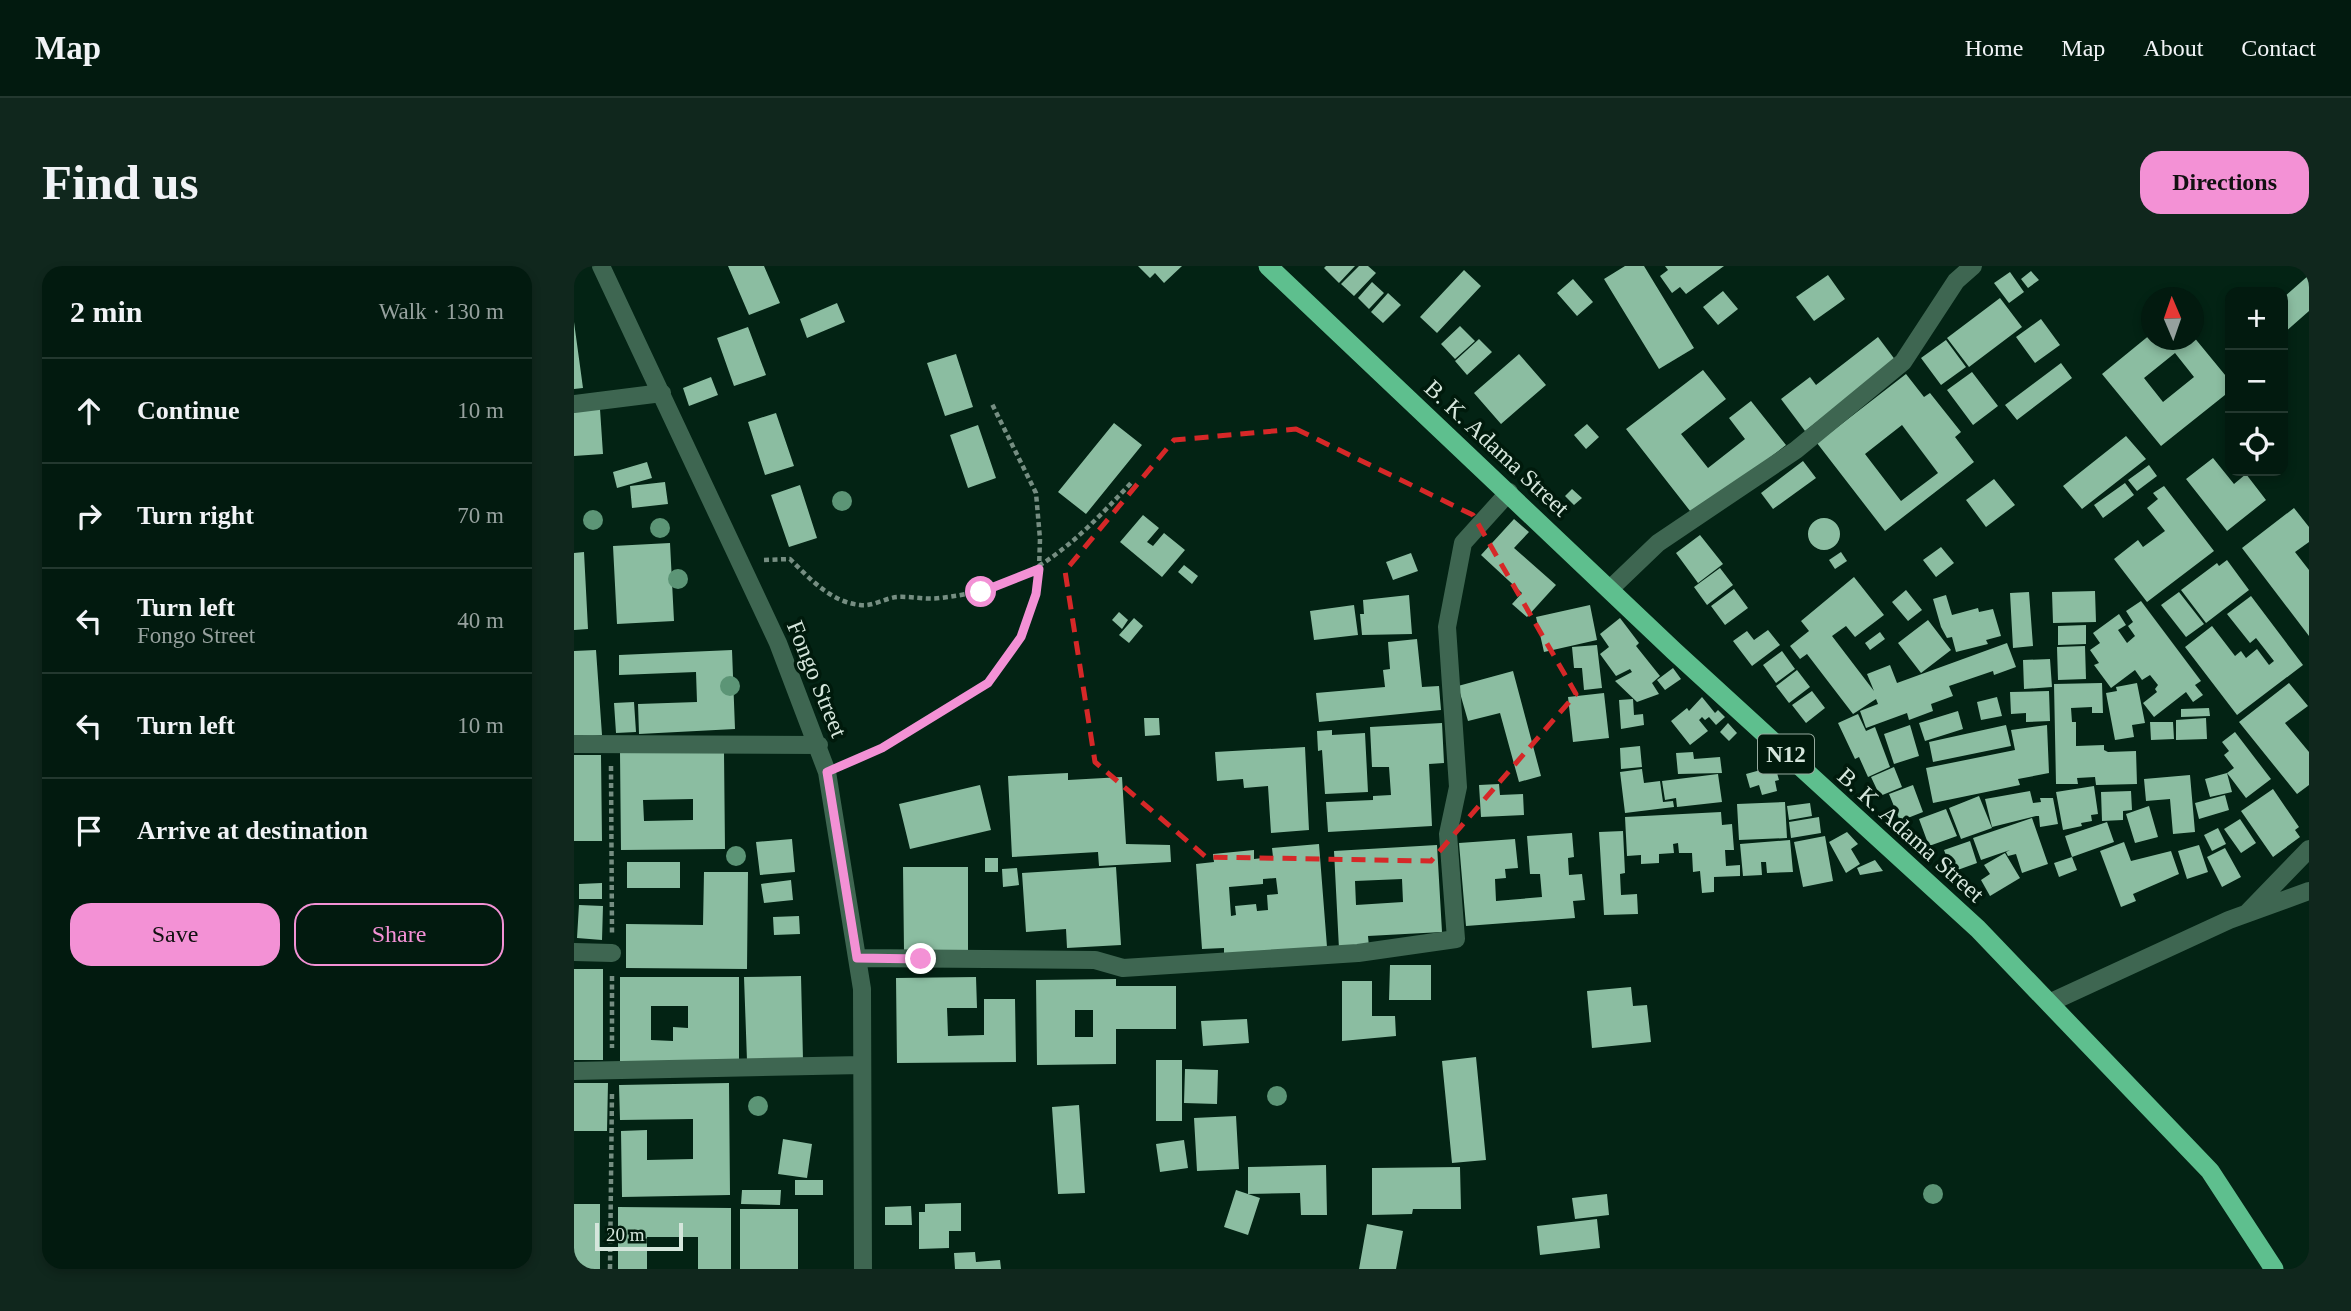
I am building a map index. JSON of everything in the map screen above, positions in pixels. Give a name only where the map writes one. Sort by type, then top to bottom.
[{"type":"highway","name":"B. K. Adama Street","points":[[1268,266],[1610,589],[1978,929],[2210,1171],[2274,1269]]},
{"type":"street","name":"Fongo Street","points":[[601,266],[778,643],[827,772],[862,989],[863,1269]]},
{"type":"street","points":[[1610,589],[1658,543],[1796,450],[1903,362],[1956,281],[1973,266]]},
{"type":"street","points":[[574,404],[662,393]]},
{"type":"street","points":[[857,958],[1095,960],[1123,968],[1358,953],[1455,939],[1448,834],[1458,787],[1447,627],[1462,543],[1509,492]]},
{"type":"street","points":[[574,744],[819,746]]},
{"type":"street","points":[[2245,915],[2309,849]]},
{"type":"street","points":[[2049,1003],[2245,915],[2309,891]]},
{"type":"street","points":[[574,952],[612,953]]},
{"type":"street","points":[[574,1071],[862,1065]]},
{"type":"path","points":[[827,772],[882,748],[988,683],[1021,637],[1036,594],[1039,569],[1041,539],[1036,493],[991,402]]},
{"type":"path","points":[[740,560],[790,559],[823,592],[861,606],[895,597],[936,599],[981,592],[1039,569],[1085,532],[1131,483]]},
{"type":"path","points":[[610,1269],[611,744]]},
{"type":"highlighted area","points":[[1296,429],[1473,515],[1576,694],[1431,861],[1206,857],[1095,762],[1065,571],[1174,440]]},
{"type":"building","points":[[728,266],[764,266],[780,303],[749,315]]},
{"type":"building","points":[[1138,266],[1182,266],[1164,283],[1155,273],[1150,278]]},
{"type":"building","points":[[1355,266],[1339,283],[1324,268]]},
{"type":"building","points":[[1359,266],[1368,266],[1376,273],[1354,296],[1341,284]]},
{"type":"building","points":[[1625,266],[1644,266],[1694,348],[1659,369],[1604,279]]},
{"type":"building","points":[[1665,266],[1724,266],[1686,294],[1680,287],[1672,293],[1660,276],[1668,270]]},
{"type":"building","points":[[1464,270],[1481,286],[1437,333],[1420,317]]},
{"type":"building","points":[[2031,271],[2039,280],[2028,288],[2021,279]]},
{"type":"building","points":[[2010,272],[2024,292],[2009,303],[1994,283]]},
{"type":"building","points":[[1828,275],[1845,299],[1814,321],[1796,297]]},
{"type":"building","points":[[2309,275],[2309,311],[2288,330],[2288,294]]},
{"type":"building","points":[[1573,279],[1593,302],[1577,316],[1557,293]]},
{"type":"building","points":[[1372,282],[1384,293],[1369,309],[1358,298]]},
{"type":"building","points":[[1723,291],[1738,309],[1718,325],[1703,307]]},
{"type":"building","points":[[1388,293],[1401,305],[1383,323],[1371,312]]},
{"type":"building","points":[[2000,298],[2022,327],[1969,367],[1947,338]]},
{"type":"building","points":[[837,303],[845,322],[807,338],[800,319]]},
{"type":"building","points":[[2041,319],[2060,345],[2035,363],[2016,337]]},
{"type":"building","points":[[574,322],[583,388],[574,389]]},
{"type":"building","points":[[1460,326],[1475,341],[1455,359],[1441,344]]},
{"type":"building","points":[[748,327],[766,375],[734,386],[717,338]]},
{"type":"building","points":[[1878,337],[1896,361],[1805,431],[1781,399],[1810,377],[1816,385]]},
{"type":"building","points":[[1479,339],[1492,352],[1467,375],[1455,361]]},
{"type":"building","points":[[1946,340],[1966,367],[1941,385],[1921,358]]},
{"type":"building","points":[[2141,342],[2141,350],[2204,349],[2225,375],[2225,395],[2161,446],[2102,374]],"holes":[[[2175,353],[2194,377],[2163,402],[2144,378]]]},
{"type":"building","points":[[956,354],[973,407],[945,416],[927,363]]},
{"type":"building","points":[[1519,354],[1546,385],[1501,424],[1474,393]]},
{"type":"building","points":[[2061,363],[2072,378],[2017,420],[2005,405]]},
{"type":"building","points":[[1703,370],[1726,399],[1681,434],[1708,468],[1745,439],[1729,418],[1751,401],[1786,445],[1694,516],[1626,429]]},
{"type":"building","points":[[1972,372],[1998,406],[1973,425],[1947,390]]},
{"type":"building","points":[[1906,374],[1924,397],[1930,393],[1961,432],[1955,437],[1974,462],[1885,531],[1817,443]],"holes":[[[1902,425],[1938,473],[1901,501],[1865,454]]]},
{"type":"building","points":[[711,377],[718,395],[689,406],[683,388]]},
{"type":"building","points":[[600,409],[603,454],[574,456],[574,411]]},
{"type":"building","points":[[776,413],[794,466],[765,475],[748,422]]},
{"type":"building","points":[[1114,423],[1142,445],[1086,514],[1058,492]]},
{"type":"building","points":[[1587,424],[1599,437],[1586,449],[1574,435]]},
{"type":"building","points":[[978,425],[996,478],[968,488],[950,435]]},
{"type":"building","points":[[2126,436],[2146,459],[2082,509],[2063,486]]},
{"type":"building","points":[[2213,458],[2234,484],[2248,476],[2266,500],[2227,531],[2186,479]]},
{"type":"building","points":[[1803,461],[1816,478],[1773,509],[1761,493]]},
{"type":"building","points":[[647,462],[652,478],[617,488],[613,472]]},
{"type":"building","points":[[2149,465],[2157,476],[2137,491],[2128,480]]},
{"type":"building","points":[[1994,479],[2015,505],[1986,527],[1966,500]]},
{"type":"building","points":[[665,482],[668,504],[632,508],[630,486]]},
{"type":"building","points":[[2125,483],[2134,495],[2103,518],[2094,505]]},
{"type":"building","points":[[800,485],[817,538],[789,547],[771,495]]},
{"type":"building","points":[[2164,486],[2214,551],[2147,602],[2114,559],[2138,540],[2143,547],[2165,531],[2147,508],[2158,499],[2153,493]]},
{"type":"building","points":[[1572,489],[1582,498],[1574,505],[1565,496]]},
{"type":"building","points":[[2294,508],[2309,527],[2309,542],[2295,552],[2309,570],[2309,636],[2242,548]]},
{"type":"building","points":[[1143,515],[1159,528],[1147,542],[1153,546],[1164,533],[1185,550],[1162,577],[1120,542]]},
{"type":"building","points":[[1824,518],[1835,523],[1840,534],[1835,545],[1824,550],[1813,545],[1808,534],[1813,523]]},
{"type":"building","points":[[1514,519],[1529,532],[1514,548],[1556,585],[1527,617],[1512,604],[1522,593],[1481,555]]},
{"type":"building","points":[[1700,535],[1723,564],[1698,583],[1676,553]]},
{"type":"building","points":[[670,543],[674,621],[617,624],[613,546]]},
{"type":"building","points":[[1941,547],[1954,563],[1936,577],[1923,560]]},
{"type":"building","points":[[584,552],[588,629],[574,630],[574,553]]},
{"type":"building","points":[[1841,552],[1847,561],[1835,569],[1829,560]]},
{"type":"building","points":[[1411,553],[1418,571],[1393,580],[1386,562]]},
{"type":"building","points":[[2227,560],[2249,590],[2206,623],[2181,590],[2217,563],[2219,566]]},
{"type":"building","points":[[1184,565],[1198,576],[1192,584],[1178,572]]},
{"type":"building","points":[[1720,568],[1733,585],[1707,605],[1694,587]]},
{"type":"building","points":[[1854,577],[1884,615],[1855,637],[1846,626],[1832,636],[1874,691],[1867,674],[1890,665],[1897,683],[2007,643],[2016,667],[1994,675],[1993,671],[1949,686],[1953,696],[1931,704],[1933,711],[1909,720],[1907,713],[1866,728],[1860,711],[1878,704],[1876,699],[1853,714],[1807,654],[1800,659],[1790,646],[1809,631],[1801,621]]},
{"type":"building","points":[[1734,589],[1748,608],[1725,625],[1711,606]]},
{"type":"building","points":[[1906,590],[1922,610],[1908,621],[1892,602]]},
{"type":"building","points":[[2095,591],[2096,622],[2053,623],[2052,592]]},
{"type":"building","points":[[2029,592],[2033,646],[2013,648],[2010,593]]},
{"type":"building","points":[[2179,592],[2204,624],[2186,637],[2161,605]]},
{"type":"building","points":[[1409,595],[1412,634],[1362,635],[1360,614],[1364,614],[1363,600]]},
{"type":"building","points":[[1946,595],[1952,615],[1978,608],[1979,612],[1993,609],[2001,636],[1986,640],[1988,644],[1956,652],[1952,637],[1947,638],[1941,627],[1933,599]]},
{"type":"building","points":[[2251,596],[2303,665],[2237,715],[2185,647],[2212,626],[2235,656],[2241,651],[2246,658],[2257,649],[2269,665],[2274,661],[2256,638],[2250,643],[2227,614]]},
{"type":"building","points":[[2141,601],[2201,681],[2195,685],[2203,695],[2193,702],[2186,692],[2154,717],[2143,703],[2157,692],[2155,689],[2158,685],[2150,675],[2142,680],[2135,670],[2111,688],[2094,665],[2099,663],[2090,650],[2100,643],[2093,633],[2119,614],[2126,625],[2118,630],[2127,643],[2135,636],[2128,626],[2133,622],[2126,611]]},
{"type":"building","points":[[1354,605],[1358,635],[1314,640],[1310,611]]},
{"type":"building","points":[[1590,605],[1597,640],[1544,652],[1536,617]]},
{"type":"building","points":[[1119,612],[1128,620],[1122,629],[1112,620]]},
{"type":"building","points":[[1134,618],[1143,626],[1129,643],[1119,635]]},
{"type":"building","points":[[1620,618],[1639,643],[1636,646],[1660,676],[1652,683],[1659,694],[1637,702],[1615,681],[1632,672],[1630,669],[1616,676],[1600,654],[1609,647],[1600,634]]},
{"type":"building","points":[[1928,620],[1951,650],[1921,673],[1898,643]]},
{"type":"building","points":[[2086,625],[2086,644],[2058,645],[2058,626]]},
{"type":"building","points":[[1768,630],[1780,645],[1752,666],[1733,641],[1747,631],[1754,640]]},
{"type":"building","points":[[1880,632],[1885,639],[1870,650],[1865,643]]},
{"type":"building","points":[[1417,639],[1422,687],[1439,686],[1441,710],[1319,722],[1316,693],[1385,687],[1383,670],[1390,669],[1388,642]]},
{"type":"building","points":[[1597,645],[1602,688],[1584,690],[1582,668],[1574,668],[1572,647]]},
{"type":"building","points":[[2085,646],[2086,679],[2058,680],[2057,647]]},
{"type":"building","points":[[596,650],[602,735],[574,738],[574,651]]},
{"type":"building","points":[[732,650],[735,729],[639,734],[638,704],[697,702],[696,672],[619,675],[619,655]]},
{"type":"building","points":[[1782,651],[1795,669],[1776,683],[1763,665]]},
{"type":"building","points":[[2050,659],[2052,687],[2024,689],[2023,660]]},
{"type":"building","points":[[1673,668],[1681,679],[1665,690],[1657,680]]},
{"type":"building","points":[[1797,670],[1810,687],[1789,703],[1776,686]]},
{"type":"building","points":[[1513,671],[1541,776],[1519,782],[1500,713],[1468,721],[1458,686]]},
{"type":"building","points":[[2102,683],[2103,713],[2092,713],[2092,707],[2071,708],[2072,722],[2076,722],[2076,746],[2104,745],[2104,750],[2108,752],[2136,751],[2137,784],[2096,785],[2095,777],[2077,778],[2078,784],[2056,784],[2054,684]]},
{"type":"building","points":[[2137,683],[2145,723],[2132,725],[2134,737],[2115,740],[2106,693],[2117,691],[2116,687]]},
{"type":"building","points":[[2289,683],[2308,706],[2285,723],[2309,752],[2309,785],[2297,794],[2239,722]]},
{"type":"building","points":[[1812,691],[1825,708],[1806,723],[1792,705]]},
{"type":"building","points":[[2049,691],[2050,721],[2026,722],[2026,713],[2011,714],[2010,692]]},
{"type":"building","points":[[1604,693],[1609,738],[1573,742],[1568,697]]},
{"type":"building","points":[[1702,697],[1715,713],[1718,710],[1725,717],[1716,725],[1709,717],[1705,720],[1702,717],[1699,720],[1708,731],[1690,745],[1671,721],[1687,708],[1689,711]]},
{"type":"building","points":[[1997,697],[2002,716],[1981,720],[1977,702]]},
{"type":"building","points":[[1633,699],[1634,715],[1643,714],[1644,725],[1621,729],[1619,700]]},
{"type":"building","points":[[634,702],[636,732],[616,733],[614,703]]},
{"type":"building","points":[[2209,708],[2210,716],[2181,717],[2181,709]]},
{"type":"building","points":[[1958,711],[1963,729],[1925,741],[1919,723]]},
{"type":"building","points":[[1858,714],[1866,731],[1875,727],[1890,767],[1868,777],[1859,757],[1855,759],[1838,723]]},
{"type":"building","points":[[1144,718],[1159,718],[1160,735],[1145,736]]},
{"type":"building","points":[[2206,718],[2207,739],[2176,740],[2176,720]]},
{"type":"building","points":[[2150,722],[2173,722],[2174,739],[2151,740]]},
{"type":"building","points":[[1442,723],[1444,763],[1429,764],[1432,826],[1328,832],[1326,802],[1373,800],[1373,796],[1391,795],[1389,767],[1372,767],[1370,727]]},
{"type":"building","points":[[1728,723],[1737,733],[1729,741],[1720,732]]},
{"type":"building","points":[[1910,725],[1919,756],[1894,764],[1884,734]]},
{"type":"building","points":[[2006,725],[2011,746],[1933,762],[1929,742]]},
{"type":"building","points":[[2047,725],[2049,773],[2018,779],[2020,785],[1933,803],[1926,768],[2015,750],[2011,730]]},
{"type":"building","points":[[1332,730],[1332,735],[1365,733],[1368,792],[1325,794],[1322,750],[1318,751],[1317,731]]},
{"type":"building","points":[[2235,732],[2271,779],[2246,798],[2227,773],[2234,768],[2224,755],[2229,751],[2222,742]]},
{"type":"building","points":[[1640,746],[1642,767],[1621,769],[1620,748]]},
{"type":"building","points":[[1305,747],[1309,830],[1271,833],[1268,786],[1244,788],[1243,779],[1217,781],[1215,752]]},
{"type":"building","points":[[620,752],[724,752],[725,849],[621,850]],"holes":[[[693,799],[693,820],[644,821],[643,800]]]},
{"type":"building","points":[[1693,752],[1694,759],[1720,757],[1722,773],[1678,774],[1676,753]]},
{"type":"building","points":[[574,755],[601,755],[602,841],[574,841]]},
{"type":"building","points":[[1775,766],[1779,780],[1775,781],[1777,791],[1762,795],[1759,785],[1750,788],[1746,774]]},
{"type":"building","points":[[1894,767],[1902,787],[1880,796],[1871,777]]},
{"type":"building","points":[[1642,769],[1644,783],[1660,781],[1663,802],[1673,801],[1674,807],[1625,813],[1620,772]]},
{"type":"building","points":[[1068,773],[1068,780],[1122,777],[1126,844],[1170,845],[1171,862],[1099,866],[1098,852],[1012,857],[1008,776]]},
{"type":"building","points":[[2227,773],[2232,792],[2210,797],[2205,779]]},
{"type":"building","points":[[1718,774],[1722,802],[1677,807],[1676,798],[1665,800],[1662,781]]},
{"type":"building","points":[[2190,775],[2195,832],[2173,834],[2170,799],[2146,801],[2144,779]]},
{"type":"building","points":[[1499,784],[1500,795],[1523,794],[1524,815],[1481,817],[1479,785]]},
{"type":"building","points":[[980,785],[991,830],[910,849],[899,804]]},
{"type":"building","points":[[1913,785],[1923,812],[1900,821],[1889,794]]},
{"type":"building","points":[[2094,786],[2098,814],[2091,815],[2092,821],[2081,823],[2082,826],[2063,830],[2056,792]]},
{"type":"building","points":[[2273,789],[2299,827],[2295,830],[2300,837],[2273,857],[2241,811]]},
{"type":"building","points":[[2030,791],[2033,803],[2041,802],[2040,798],[2053,798],[2058,824],[2040,827],[2039,816],[2036,816],[1992,827],[1985,799]]},
{"type":"building","points":[[2131,791],[2132,810],[2123,811],[2123,820],[2102,821],[2101,792]]},
{"type":"building","points":[[2225,795],[2229,810],[2199,819],[2195,803]]},
{"type":"building","points":[[1979,796],[1992,828],[1961,839],[1949,808]]},
{"type":"building","points":[[1785,802],[1787,838],[1739,840],[1737,804]]},
{"type":"building","points":[[1810,803],[1812,816],[1789,820],[1787,806]]},
{"type":"building","points":[[2149,806],[2158,837],[2135,843],[2126,814]]},
{"type":"building","points":[[1946,809],[1957,836],[1929,846],[1919,819]]},
{"type":"building","points":[[1721,812],[1722,825],[1732,824],[1734,850],[1725,850],[1726,866],[1740,865],[1740,876],[1714,877],[1714,892],[1702,893],[1700,871],[1693,872],[1692,853],[1679,853],[1678,843],[1673,844],[1674,853],[1659,854],[1659,863],[1641,864],[1641,855],[1627,856],[1625,817]]},
{"type":"building","points":[[1819,817],[1821,833],[1791,838],[1789,822]]},
{"type":"building","points":[[2032,818],[2048,864],[2022,873],[2016,854],[2008,856],[2006,852],[2010,850],[1981,860],[1973,838]]},
{"type":"building","points":[[2240,819],[2256,843],[2241,853],[2224,829]]},
{"type":"building","points":[[2107,822],[2114,842],[2072,857],[2065,836]]},
{"type":"building","points":[[2218,828],[2226,844],[2212,851],[2204,835]]},
{"type":"building","points":[[1623,831],[1625,873],[1620,874],[1621,895],[1637,894],[1638,914],[1604,915],[1599,832]]},
{"type":"building","points":[[1847,832],[1858,844],[1851,849],[1860,864],[1846,873],[1829,842]]},
{"type":"building","points":[[1572,833],[1574,857],[1568,858],[1569,875],[1582,874],[1585,900],[1573,901],[1575,918],[1466,926],[1459,843],[1515,839],[1518,868],[1505,869],[1506,878],[1495,879],[1496,901],[1542,897],[1540,874],[1530,874],[1527,836]]},
{"type":"building","points":[[1825,836],[1833,881],[1803,887],[1794,842]]},
{"type":"building","points":[[792,839],[795,872],[760,875],[756,842]]},
{"type":"building","points":[[1790,840],[1793,872],[1767,873],[1766,862],[1761,862],[1762,875],[1743,876],[1740,844]]},
{"type":"building","points":[[1970,841],[1977,863],[1952,872],[1944,850]]},
{"type":"building","points":[[2124,842],[2131,861],[2171,851],[2179,874],[2133,894],[2136,901],[2121,907],[2100,851]]},
{"type":"building","points":[[1319,844],[1327,947],[1224,955],[1224,948],[1202,949],[1196,864],[1214,862],[1213,854],[1254,850],[1254,859],[1273,857],[1272,848]],"holes":[[[1276,878],[1278,894],[1267,895],[1268,910],[1257,911],[1256,904],[1235,906],[1236,915],[1231,916],[1229,887],[1263,884],[1263,879]]]},
{"type":"building","points":[[1437,845],[1442,932],[1368,936],[1369,947],[1339,949],[1334,851]],"holes":[[[1402,879],[1403,902],[1356,905],[1355,881]]]},
{"type":"building","points":[[2199,845],[2208,872],[2187,879],[2178,851]]},
{"type":"building","points":[[2225,848],[2241,877],[2222,887],[2207,857]]},
{"type":"building","points":[[2005,853],[2020,878],[1990,896],[1981,880],[1990,874],[1984,865]]},
{"type":"building","points":[[2072,857],[2077,870],[2059,877],[2054,863]]},
{"type":"building","points":[[985,858],[998,858],[998,872],[985,872]]},
{"type":"building","points":[[1875,860],[1883,871],[1860,875],[1857,868]]},
{"type":"building","points":[[627,862],[680,862],[680,888],[627,888]]},
{"type":"building","points":[[903,867],[968,867],[968,951],[904,951]]},
{"type":"building","points":[[1116,867],[1121,945],[1067,948],[1066,929],[1026,932],[1022,873]]},
{"type":"building","points":[[1017,868],[1019,885],[1003,887],[1002,869]]},
{"type":"building","points":[[704,872],[748,872],[747,969],[626,968],[626,924],[703,925]]},
{"type":"building","points":[[791,880],[793,900],[764,903],[761,884]]},
{"type":"building","points":[[602,883],[602,899],[579,899],[579,884]]},
{"type":"building","points":[[579,905],[603,906],[602,940],[577,938]]},
{"type":"building","points":[[799,916],[800,934],[774,935],[773,917]]},
{"type":"building","points":[[1390,965],[1431,965],[1431,1000],[1389,1000]]},
{"type":"building","points":[[574,969],[603,969],[603,1060],[574,1060]]},
{"type":"building","points":[[801,976],[803,1060],[747,1061],[744,977]]},
{"type":"building","points":[[620,977],[739,977],[739,1064],[620,1064]],"holes":[[[651,1006],[688,1006],[688,1028],[673,1027],[673,1041],[651,1040]]]},
{"type":"building","points":[[976,977],[977,1008],[947,1008],[948,1036],[984,1035],[984,999],[1015,999],[1016,1062],[897,1063],[896,978]]},
{"type":"building","points":[[1116,979],[1116,986],[1176,986],[1176,1029],[1116,1029],[1116,1064],[1037,1065],[1036,980]],"holes":[[[1075,1010],[1093,1010],[1093,1037],[1075,1037]]]},
{"type":"building","points":[[1342,981],[1372,981],[1372,1016],[1395,1016],[1396,1036],[1342,1041]]},
{"type":"building","points":[[1631,987],[1633,1006],[1647,1005],[1651,1042],[1592,1048],[1587,991]]},
{"type":"building","points":[[1247,1019],[1249,1043],[1203,1046],[1201,1021]]},
{"type":"building","points":[[1476,1057],[1486,1160],[1452,1163],[1442,1061]]},
{"type":"building","points":[[1156,1060],[1182,1060],[1182,1121],[1156,1121]]},
{"type":"building","points":[[1185,1069],[1218,1070],[1217,1104],[1184,1103]]},
{"type":"building","points":[[574,1083],[608,1083],[607,1131],[574,1131]]},
{"type":"building","points":[[729,1083],[730,1195],[622,1197],[621,1131],[647,1130],[647,1160],[693,1159],[693,1119],[620,1120],[619,1085]]},
{"type":"building","points":[[1079,1105],[1085,1193],[1058,1194],[1052,1107]]},
{"type":"building","points":[[1236,1116],[1239,1169],[1197,1171],[1194,1118]]},
{"type":"building","points":[[783,1139],[812,1144],[807,1178],[778,1174]]},
{"type":"building","points":[[1184,1140],[1188,1168],[1160,1172],[1156,1144]]},
{"type":"building","points":[[1326,1165],[1327,1215],[1301,1215],[1300,1193],[1248,1194],[1248,1167]]},
{"type":"building","points":[[1460,1167],[1461,1209],[1413,1209],[1412,1214],[1372,1215],[1372,1168]]},
{"type":"building","points":[[795,1180],[823,1180],[823,1195],[795,1195]]},
{"type":"building","points":[[742,1190],[781,1190],[780,1205],[741,1204]]},
{"type":"building","points":[[1236,1190],[1260,1198],[1248,1235],[1224,1227]]},
{"type":"building","points":[[1607,1194],[1609,1215],[1575,1219],[1572,1198]]},
{"type":"building","points":[[961,1203],[961,1231],[949,1231],[949,1248],[919,1249],[919,1212],[925,1212],[925,1204]]},
{"type":"building","points":[[574,1204],[600,1204],[600,1269],[574,1269]]},
{"type":"building","points":[[911,1206],[912,1225],[885,1225],[885,1207]]},
{"type":"building","points":[[618,1207],[731,1208],[731,1269],[698,1269],[698,1237],[647,1237],[647,1269],[618,1269]]},
{"type":"building","points":[[740,1209],[798,1209],[798,1269],[740,1269]]},
{"type":"building","points":[[1597,1219],[1600,1248],[1540,1255],[1537,1226]]},
{"type":"building","points":[[1367,1224],[1403,1231],[1396,1269],[1359,1269]]},
{"type":"building","points":[[975,1252],[976,1262],[1000,1260],[1001,1269],[955,1269],[954,1253]]},
{"type":"route","points":[[921,959],[857,958],[827,772],[882,748],[988,683],[1021,637],[1036,594],[1039,569],[981,592]]}]
